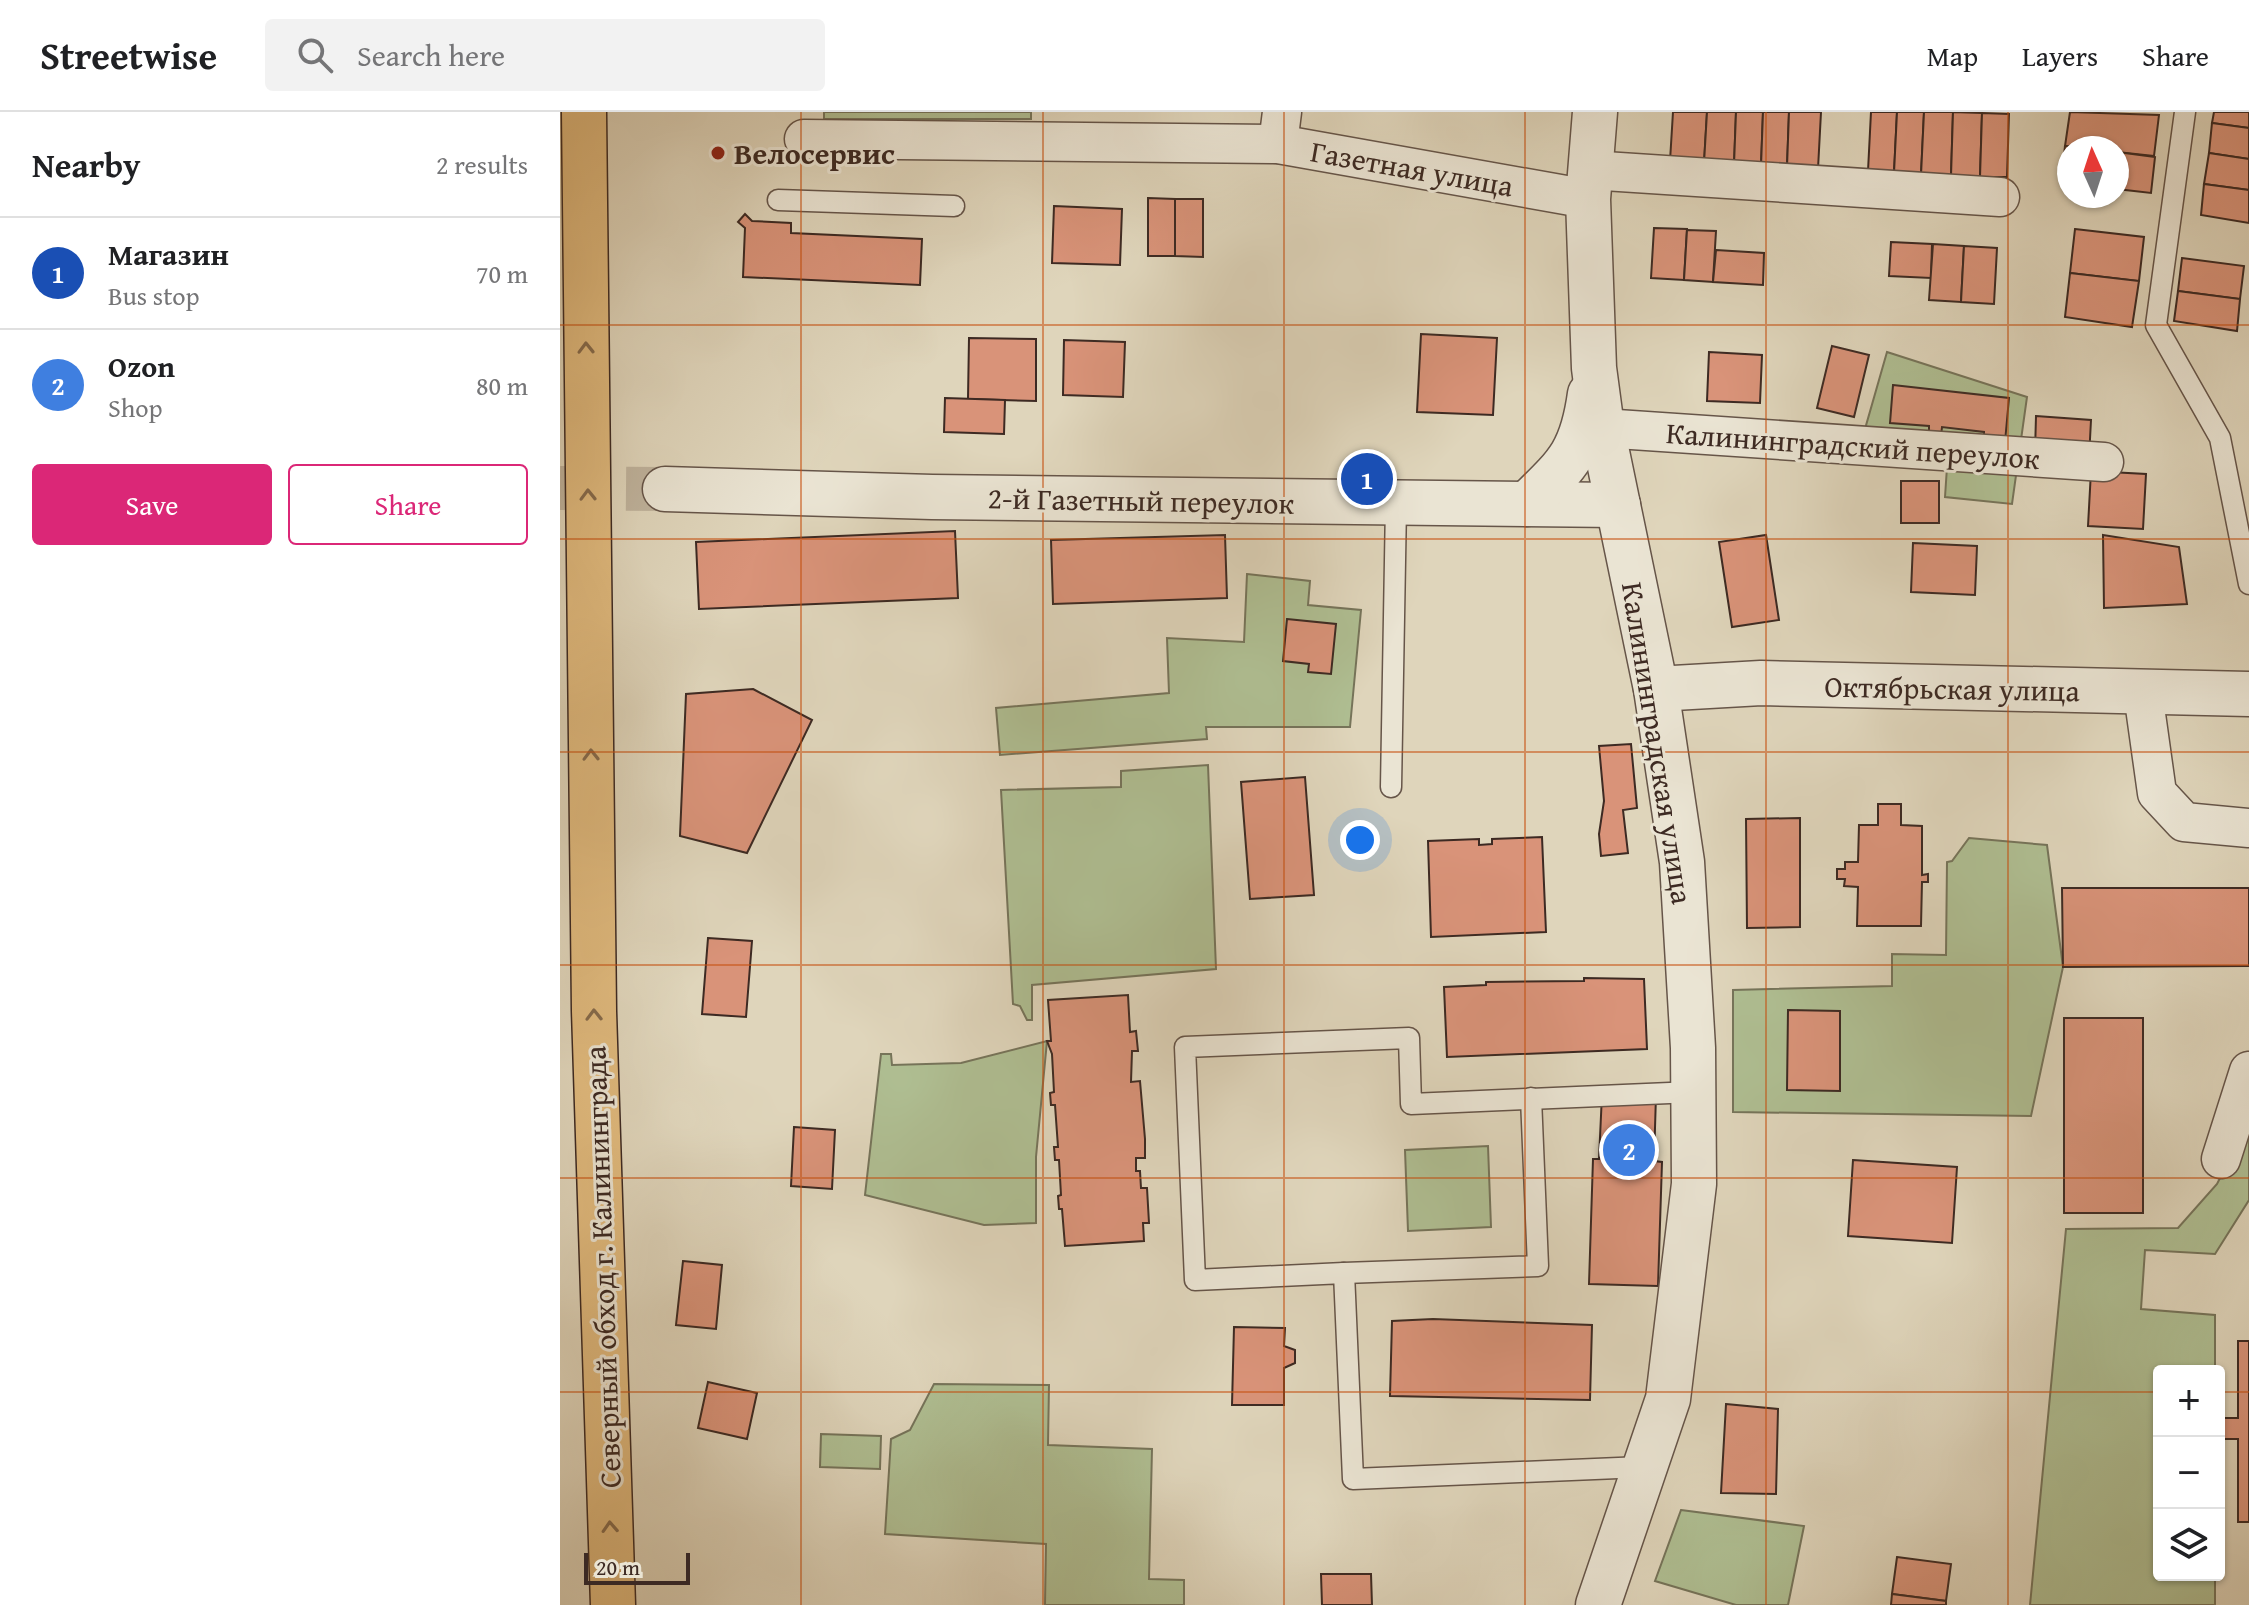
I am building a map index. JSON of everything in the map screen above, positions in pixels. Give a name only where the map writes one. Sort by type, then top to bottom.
[{"type":"highway","name":"Северный обход г. Калининграда","points":[[584,112],[594,1011],[613,1605]]},
{"type":"street","name":"Калининградская улица","points":[[1595,112],[1588,184],[1594,368],[1602,428],[1656,689],[1682,862],[1693,1092],[1694,1184],[1668,1399],[1642,1467],[1598,1605]]},
{"type":"street","name":"Газетная улица","points":[[804,139],[1280,128],[1588,184],[2000,197]]},
{"type":"street","points":[[1527,504],[1569,463],[1586,423],[1594,368]]},
{"type":"street","name":"Калининградский переулок","points":[[1602,428],[2104,462]]},
{"type":"street","name":"2-й Газетный переулок","points":[[665,489],[1396,504],[1618,505]]},
{"type":"street","name":"Октябрьская улица","points":[[1656,689],[1761,683],[2249,694]]},
{"type":"street","points":[[2143,693],[2157,793],[2184,822],[2249,828]]},
{"type":"street","points":[[2221,1159],[2249,1071]]},
{"type":"lane","points":[[2185,112],[2156,325],[2220,438],[2249,584]]},
{"type":"lane","points":[[778,200],[954,206]]},
{"type":"lane","points":[[1391,787],[1396,504]]},
{"type":"lane","points":[[1531,1098],[1538,1266],[1195,1280],[1185,1047],[1409,1038],[1411,1104],[1531,1098],[1693,1092]]},
{"type":"lane","points":[[1344,1273],[1353,1479],[1642,1467]]},
{"type":"green space","points":[[824,112],[1031,112],[1031,119],[824,119]]},
{"type":"green space","points":[[1887,352],[2027,397],[2012,504],[1945,497],[1947,467],[1863,436]]},
{"type":"green space","points":[[1247,574],[1310,581],[1308,605],[1361,610],[1350,727],[1206,727],[1207,739],[1000,755],[996,708],[1169,693],[1167,638],[1244,642]]},
{"type":"green space","points":[[1208,765],[1216,969],[1032,985],[1032,1020],[1027,1020],[1020,1006],[1013,1004],[1001,790],[1121,787],[1121,771]]},
{"type":"green space","points":[[1969,838],[2047,845],[2063,967],[2031,1116],[1733,1112],[1733,990],[1892,986],[1892,954],[1946,955],[1947,862],[1952,861]]},
{"type":"green space","points":[[1047,1041],[1036,1157],[1036,1223],[984,1225],[865,1195],[881,1054],[891,1054],[892,1065],[961,1063]]},
{"type":"green space","points":[[2249,1122],[2249,1200],[2215,1254],[2145,1250],[2141,1309],[2215,1315],[2215,1365],[2153,1365],[2153,1581],[2215,1581],[2215,1605],[2030,1605],[2066,1229],[2178,1228],[2217,1184]]},
{"type":"green space","points":[[1488,1146],[1491,1227],[1408,1231],[1405,1150]]},
{"type":"green space","points":[[934,1384],[1049,1385],[1048,1445],[1152,1449],[1149,1579],[1184,1580],[1184,1605],[1045,1605],[1046,1544],[885,1534],[891,1439],[910,1430]]},
{"type":"green space","points":[[821,1434],[881,1436],[880,1469],[820,1467]]},
{"type":"green space","points":[[1681,1510],[1804,1526],[1788,1605],[1736,1605],[1655,1581]]},
{"type":"building","points":[[1673,112],[1707,112],[1704,163],[1670,161]]},
{"type":"building","points":[[1707,112],[1736,112],[1734,165],[1704,163]]},
{"type":"building","points":[[1736,112],[1763,112],[1761,166],[1734,165]]},
{"type":"building","points":[[1763,112],[1789,112],[1787,167],[1761,166]]},
{"type":"building","points":[[1789,112],[1821,112],[1818,169],[1787,167]]},
{"type":"building","points":[[1871,112],[1897,112],[1894,173],[1868,171]]},
{"type":"building","points":[[1897,112],[1924,112],[1921,175],[1894,173]]},
{"type":"building","points":[[1924,112],[1953,112],[1951,176],[1921,175]]},
{"type":"building","points":[[1953,112],[1982,113],[1980,177],[1951,176]]},
{"type":"building","points":[[2070,112],[2159,115],[2154,156],[2129,153],[2129,136],[2066,136]]},
{"type":"building","points":[[2214,112],[2249,112],[2249,128],[2212,123]]},
{"type":"building","points":[[1982,113],[2009,114],[2007,177],[1980,177]]},
{"type":"building","points":[[2212,123],[2249,128],[2249,159],[2209,153]]},
{"type":"building","points":[[2209,153],[2249,159],[2249,190],[2204,184]]},
{"type":"building","points":[[2129,154],[2155,157],[2151,193],[2129,190]]},
{"type":"building","points":[[2204,184],[2249,190],[2249,223],[2201,215]]},
{"type":"building","points":[[1148,198],[1175,199],[1175,256],[1148,256]]},
{"type":"building","points":[[1175,199],[1203,199],[1203,257],[1175,256]]},
{"type":"building","points":[[1054,206],[1122,209],[1120,265],[1052,263]]},
{"type":"building","points":[[745,214],[752,221],[791,223],[791,233],[922,239],[920,285],[743,277],[745,228],[738,222]]},
{"type":"building","points":[[1654,228],[1687,229],[1684,280],[1651,278]]},
{"type":"building","points":[[2075,229],[2144,237],[2139,281],[2070,273]]},
{"type":"building","points":[[1687,230],[1716,231],[1713,282],[1684,280]]},
{"type":"building","points":[[1891,242],[1932,244],[1931,278],[1889,276]]},
{"type":"building","points":[[1933,244],[1964,246],[1961,302],[1929,300]]},
{"type":"building","points":[[1964,246],[1997,248],[1994,304],[1961,302]]},
{"type":"building","points":[[1716,250],[1764,253],[1763,285],[1713,282]]},
{"type":"building","points":[[2182,258],[2244,266],[2240,299],[2178,291]]},
{"type":"building","points":[[2070,273],[2139,281],[2132,327],[2065,317]]},
{"type":"building","points":[[2178,291],[2240,299],[2237,331],[2174,321]]},
{"type":"building","points":[[1421,334],[1497,338],[1493,415],[1417,412]]},
{"type":"building","points":[[969,338],[1036,339],[1036,401],[968,399]]},
{"type":"building","points":[[1064,340],[1125,342],[1123,397],[1063,395]]},
{"type":"building","points":[[1832,346],[1869,355],[1854,417],[1817,408]]},
{"type":"building","points":[[1709,352],[1762,355],[1760,403],[1707,401]]},
{"type":"building","points":[[1893,385],[2009,398],[2005,442],[1984,440],[1984,432],[1942,427],[1941,436],[1929,435],[1929,426],[1890,423]]},
{"type":"building","points":[[945,398],[1005,400],[1004,434],[944,432]]},
{"type":"building","points":[[2036,416],[2091,420],[2089,458],[2035,452]]},
{"type":"building","points":[[2091,471],[2146,474],[2143,529],[2088,526]]},
{"type":"building","points":[[1901,481],[1939,481],[1939,523],[1901,523]]},
{"type":"building","points":[[955,531],[958,598],[699,609],[696,542]]},
{"type":"building","points":[[1225,535],[1227,598],[1053,604],[1051,540]]},
{"type":"building","points":[[1766,535],[1779,620],[1732,627],[1719,542]]},
{"type":"building","points":[[2103,535],[2179,547],[2187,604],[2104,608]]},
{"type":"building","points":[[1913,543],[1977,546],[1975,595],[1911,592]]},
{"type":"building","points":[[1287,619],[1336,624],[1331,674],[1308,672],[1309,664],[1283,661]]},
{"type":"building","points":[[753,689],[812,720],[747,853],[680,836],[686,694]]},
{"type":"building","points":[[1631,744],[1637,808],[1623,810],[1628,853],[1601,856],[1599,834],[1604,801],[1599,746]]},
{"type":"building","points":[[1305,777],[1314,895],[1250,899],[1241,782]]},
{"type":"building","points":[[1878,804],[1901,804],[1901,825],[1922,826],[1922,875],[1928,874],[1928,882],[1922,882],[1921,926],[1857,926],[1858,887],[1844,886],[1845,879],[1837,879],[1837,869],[1845,869],[1845,862],[1858,862],[1859,825],[1878,825]]},
{"type":"building","points":[[1800,818],[1800,927],[1747,928],[1746,819]]},
{"type":"building","points":[[1542,837],[1546,932],[1431,937],[1428,841],[1479,839],[1479,845],[1492,844],[1492,839]]},
{"type":"building","points":[[2062,888],[2249,888],[2249,966],[2063,967]]},
{"type":"building","points":[[708,938],[752,941],[746,1017],[702,1014]]},
{"type":"building","points":[[1584,978],[1644,979],[1647,1049],[1447,1057],[1444,987],[1486,985],[1486,982],[1584,981]]},
{"type":"building","points":[[1128,995],[1130,1032],[1136,1031],[1138,1051],[1132,1051],[1131,1082],[1140,1081],[1145,1139],[1145,1158],[1136,1158],[1136,1171],[1140,1171],[1141,1188],[1147,1188],[1149,1223],[1143,1223],[1144,1241],[1065,1246],[1058,1196],[1061,1195],[1059,1160],[1055,1160],[1054,1147],[1058,1147],[1055,1105],[1051,1105],[1050,1093],[1054,1092],[1052,1054],[1047,1041],[1051,1041],[1048,1000]]},
{"type":"building","points":[[1788,1010],[1840,1011],[1840,1091],[1787,1090]]},
{"type":"building","points":[[2064,1018],[2143,1018],[2143,1213],[2064,1213]]},
{"type":"building","points":[[1602,1094],[1656,1095],[1654,1161],[1662,1162],[1658,1286],[1589,1284],[1593,1159],[1599,1159]]},
{"type":"building","points":[[794,1127],[835,1130],[832,1189],[791,1186]]},
{"type":"building","points":[[1853,1160],[1957,1167],[1952,1243],[1848,1236]]},
{"type":"building","points":[[683,1261],[722,1265],[716,1329],[676,1325]]},
{"type":"building","points":[[1433,1319],[1592,1325],[1590,1400],[1390,1396],[1392,1321]]},
{"type":"building","points":[[1234,1327],[1285,1328],[1284,1346],[1295,1350],[1295,1363],[1284,1368],[1284,1405],[1232,1405]]},
{"type":"building","points":[[2238,1341],[2249,1341],[2249,1522],[2238,1522],[2238,1439],[2225,1439],[2225,1418],[2238,1418]]},
{"type":"building","points":[[708,1382],[757,1393],[747,1439],[698,1428]]},
{"type":"building","points":[[1726,1404],[1778,1409],[1776,1494],[1721,1493]]},
{"type":"building","points":[[1897,1557],[1951,1564],[1946,1601],[1892,1594]]},
{"type":"building","points":[[1321,1574],[1371,1574],[1372,1605],[1322,1605]]},
{"type":"building","points":[[1892,1594],[1946,1601],[1946,1605],[1891,1605]]},
{"type":"tunnel","points":[[560,488],[665,489]]},
{"type":"place","name":"Велосервис","points":[[718,153]]},
{"type":"place","name":"Магазин","points":[[1367,479]]},
{"type":"place","name":"Ozon","points":[[1629,1150]]}]
